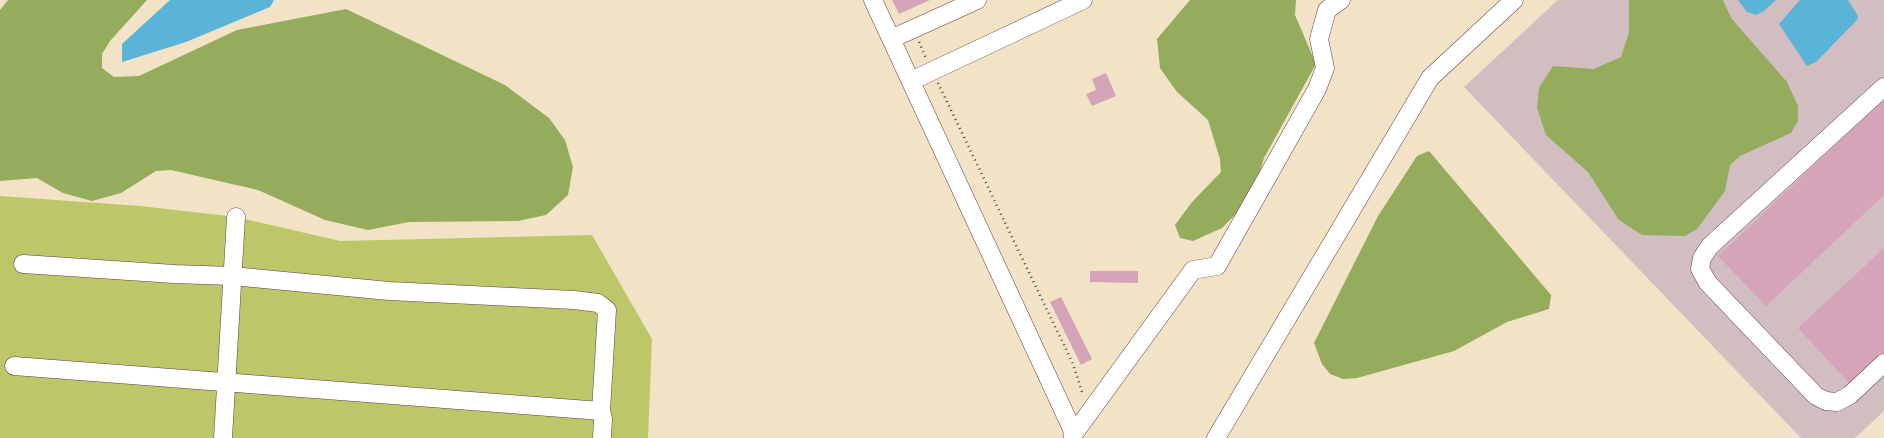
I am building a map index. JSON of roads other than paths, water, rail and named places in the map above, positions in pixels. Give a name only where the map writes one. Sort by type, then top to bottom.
[{"type":"street","points":[[873,0],[1073,436]]},
{"type":"street","points":[[892,39],[977,0]]},
{"type":"street","points":[[911,80],[1083,0]]},
{"type":"street","points":[[1073,436],[1193,270],[1217,266],[1318,88],[1325,68],[1319,39],[1327,10],[1341,0]]},
{"type":"street","points":[[1216,438],[1430,78],[1514,0]]},
{"type":"street","points":[[1884,87],[1710,246],[1702,258],[1700,268],[1708,283],[1816,396],[1826,402],[1837,402],[1850,395],[1884,363]]},
{"type":"street","points":[[224,438],[236,217]]},
{"type":"street","points":[[23,264],[232,276],[389,292],[574,300],[598,303],[607,310],[602,438]]},
{"type":"street","points":[[14,366],[226,384],[602,411]]},
{"type":"water","points":[[170,0],[274,0],[270,7],[186,42],[122,62],[122,44]]},
{"type":"water","points":[[1738,0],[1776,0],[1764,11],[1756,15],[1747,12]]},
{"type":"water","points":[[1800,0],[1848,0],[1858,16],[1857,20],[1816,62],[1807,66],[1779,24]]}]
